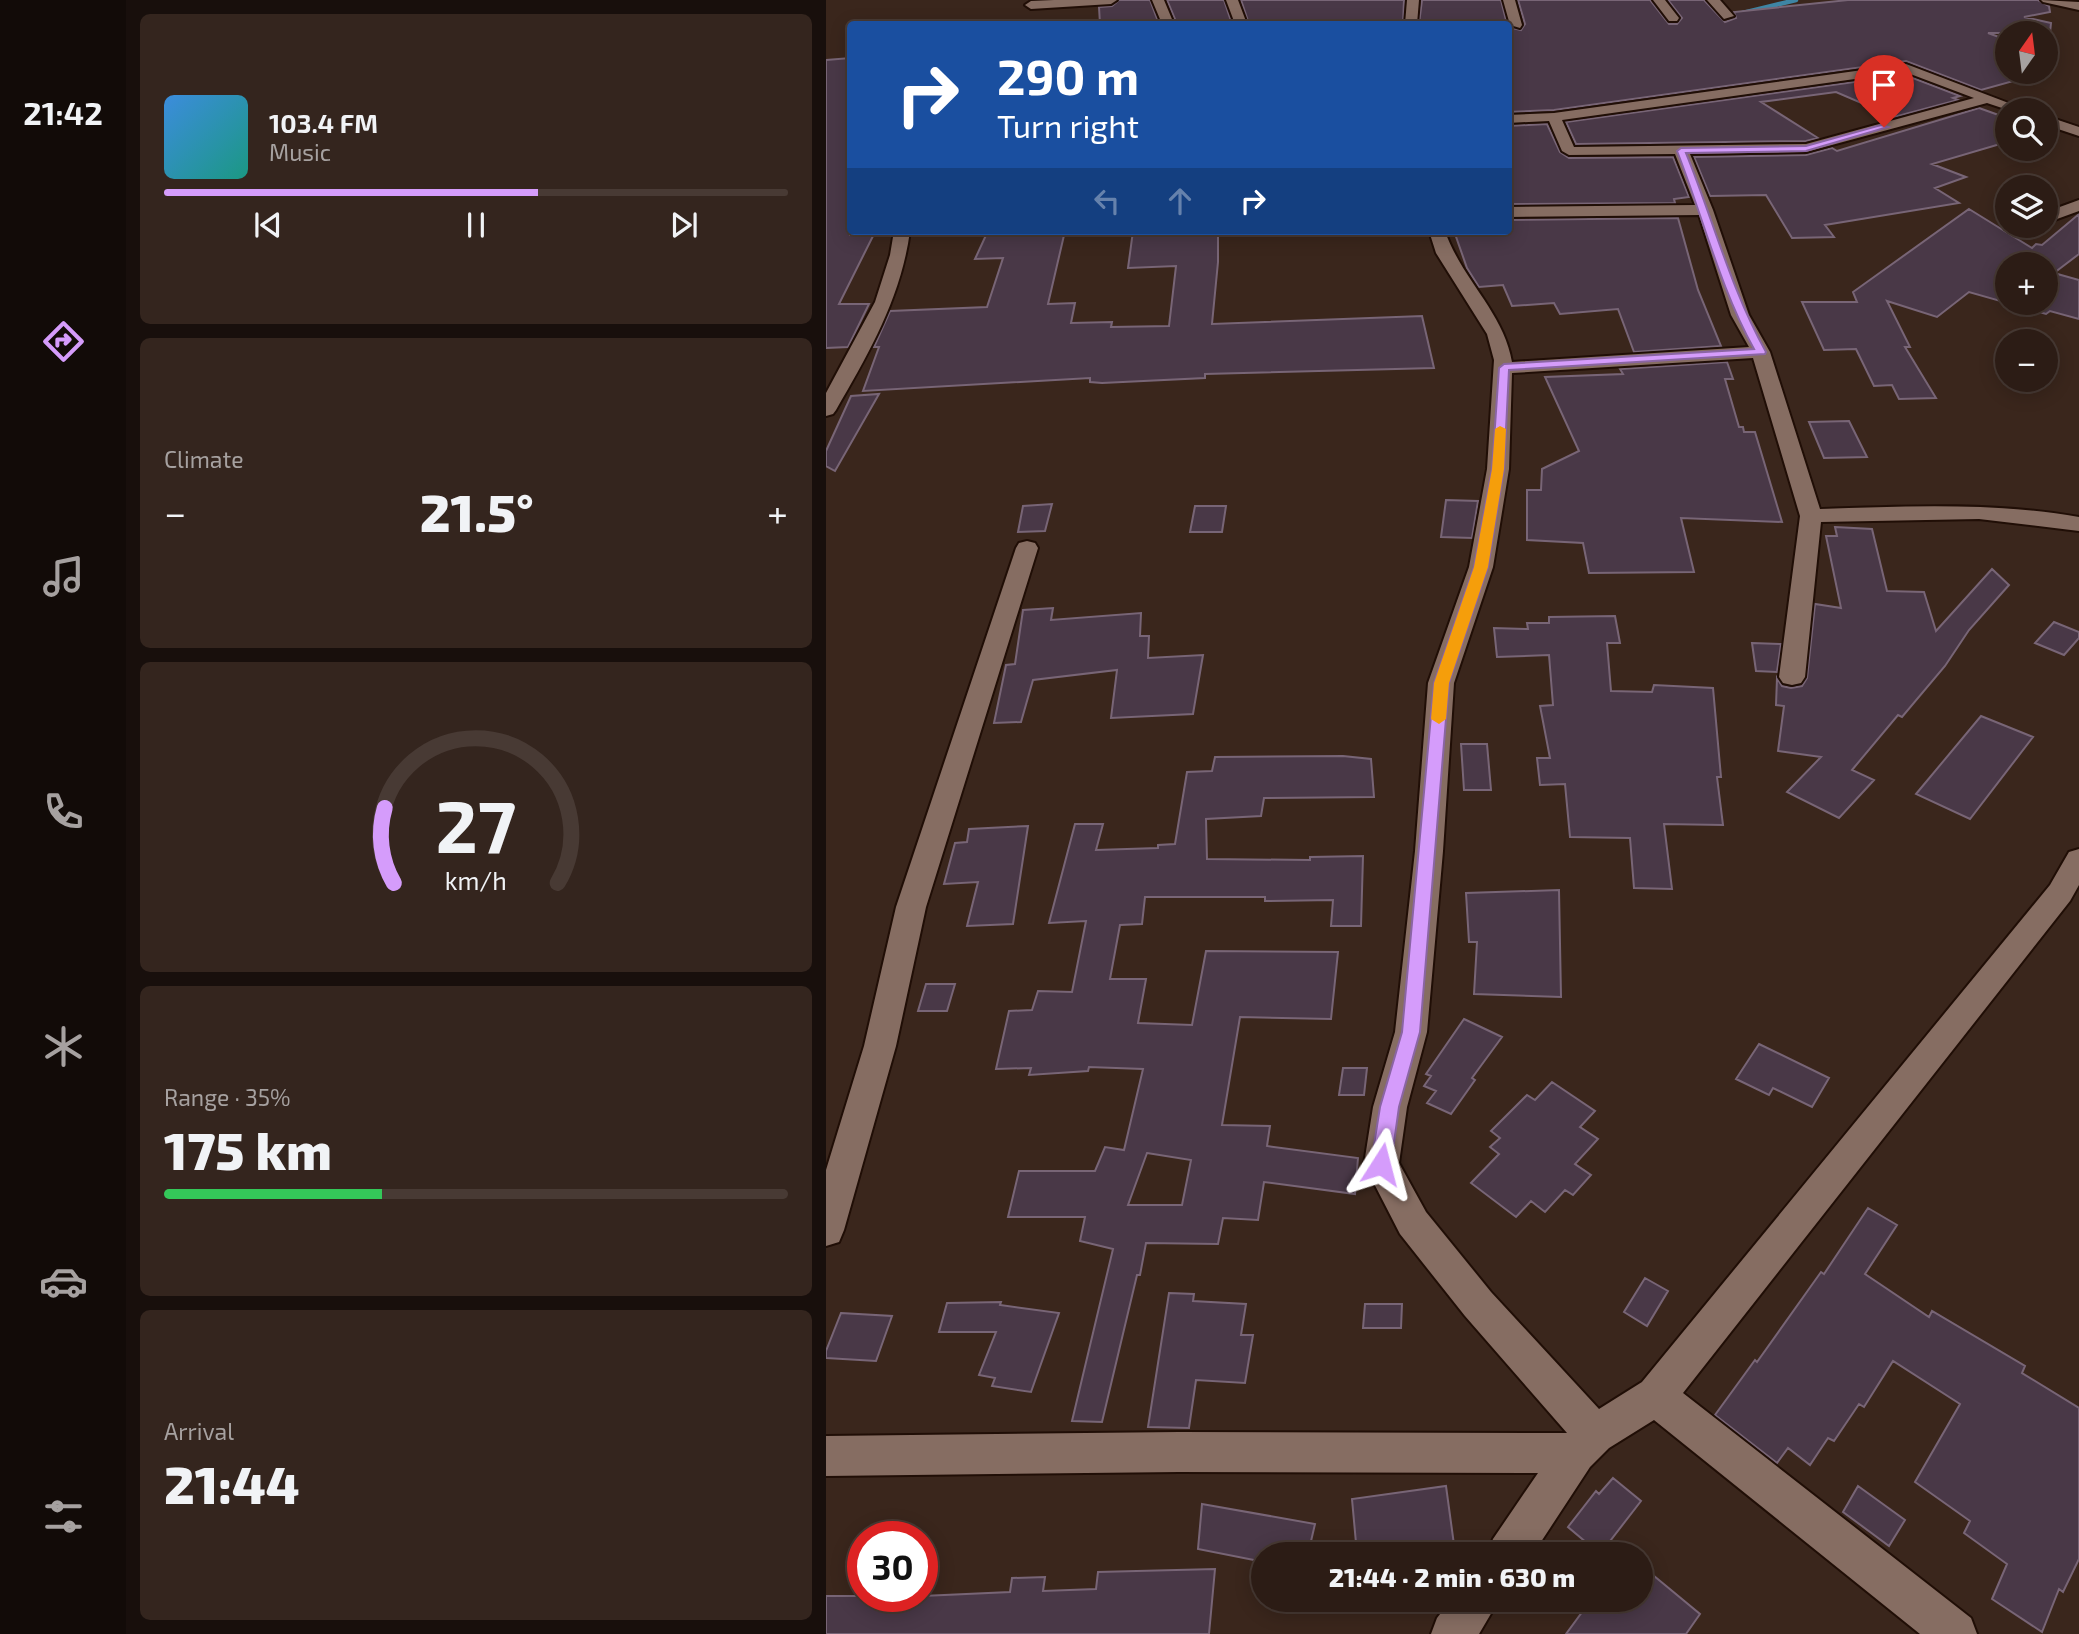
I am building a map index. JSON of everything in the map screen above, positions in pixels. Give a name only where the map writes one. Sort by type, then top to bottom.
[{"type":"street","points":[[1031,7],[1111,0]]},
{"type":"street","points":[[1158,0],[1167,21]]},
{"type":"street","points":[[1232,0],[1240,21]]},
{"type":"street","points":[[1411,21],[1413,0]]},
{"type":"street","points":[[1508,0],[1516,25]]},
{"type":"street","points":[[1659,0],[1673,18]]},
{"type":"street","points":[[1713,0],[1728,16]]},
{"type":"street","points":[[2047,0],[2079,6]]},
{"type":"street","points":[[1512,119],[1554,117],[1906,68],[1995,101]]},
{"type":"street","points":[[1554,117],[1569,151],[1806,148],[1988,99]]},
{"type":"street","points":[[2058,124],[2079,132]]},
{"type":"street","points":[[1681,151],[1705,210],[1740,315],[1761,352],[1811,516],[1792,677]]},
{"type":"street","points":[[2058,213],[2079,205]]},
{"type":"street","points":[[1512,212],[1705,210]]},
{"type":"street","points":[[826,410],[887,299],[900,252],[902,235]]},
{"type":"street","points":[[1438,235],[1444,253],[1496,334],[1504,368],[1498,469],[1481,567],[1441,683],[1411,1032],[1390,1107],[1381,1164],[1413,1223],[1586,1444]]},
{"type":"street","points":[[1504,368],[1761,352]]},
{"type":"street","points":[[1811,516],[1961,511],[2050,518],[2079,524]]},
{"type":"street","points":[[826,1230],[880,1046],[911,907],[1027,548]]},
{"type":"street","points":[[1517,1542],[1586,1444],[1656,1396],[2069,897],[2079,859]]},
{"type":"street","points":[[1656,1396],[1955,1634]]},
{"type":"street","points":[[826,1456],[1586,1444]]},
{"type":"street","points":[[1453,1634],[1469,1612]]},
{"type":"building","points":[[1119,0],[1150,0],[1158,21],[1100,21],[1099,7],[1112,6]]},
{"type":"building","points":[[1167,0],[1224,0],[1231,21],[1176,21]]},
{"type":"building","points":[[1241,0],[1404,0],[1403,21],[1248,21]]},
{"type":"building","points":[[1422,0],[1501,0],[1506,21],[1419,21]]},
{"type":"building","points":[[1518,0],[1650,0],[1669,24],[1677,24],[1682,18],[1668,0],[1704,0],[1725,22],[1736,18],[1734,12],[1848,0],[2038,0],[2049,6],[2050,12],[2024,17],[2042,21],[1995,21],[1995,33],[1988,33],[1995,36],[1995,84],[2002,84],[1981,90],[1906,61],[1554,110],[1512,112],[1512,28],[1521,30],[1525,24]]},
{"type":"building","points":[[847,58],[847,235],[874,235],[839,304],[869,304],[848,347],[826,348],[826,60]]},
{"type":"building","points":[[1905,75],[1960,96],[1953,98],[1958,100],[1894,117],[1836,92],[1761,102],[1818,138],[1806,141],[1576,144],[1566,122]]},
{"type":"building","points":[[1979,108],[1995,114],[1995,146],[1932,164],[1966,177],[1935,188],[1959,203],[1825,225],[1834,237],[1792,238],[1766,195],[1710,196],[1694,157],[1806,155],[1832,148],[1837,151]]},
{"type":"building","points":[[1547,124],[1560,152],[1569,158],[1673,157],[1689,197],[1674,199],[1675,203],[1512,204],[1512,126]]},
{"type":"building","points":[[1969,209],[1995,225],[1995,238],[2016,238],[2032,248],[2036,244],[2042,245],[2050,238],[2058,238],[2058,232],[2079,214],[2079,254],[2058,270],[2058,252],[1995,252],[1995,300],[1969,292],[1937,317],[1887,301],[1910,347],[1905,347],[1936,398],[1899,399],[1892,385],[1874,386],[1856,349],[1824,350],[1802,302],[1857,302],[1853,292]]},
{"type":"building","points":[[1678,218],[1698,290],[1721,346],[1634,352],[1618,309],[1560,314],[1554,303],[1512,306],[1503,285],[1479,287],[1467,268],[1455,235],[1512,235],[1512,220]]},
{"type":"building","points":[[986,235],[1064,235],[1048,304],[1075,303],[1071,323],[1112,322],[1111,327],[1169,326],[1176,266],[1128,268],[1132,235],[1218,235],[1212,324],[1422,316],[1434,368],[1205,374],[1205,378],[1102,383],[1090,382],[1090,378],[863,391],[879,347],[874,347],[890,311],[987,307],[1003,258],[975,259]]},
{"type":"building","points":[[2058,274],[2079,280],[2079,319],[2058,313]]},
{"type":"building","points":[[1727,362],[1733,379],[1725,379],[1739,427],[1743,427],[1744,432],[1755,432],[1782,522],[1681,518],[1694,572],[1589,573],[1583,543],[1527,540],[1527,490],[1541,490],[1542,469],[1579,451],[1545,377],[1623,374],[1620,369]]},
{"type":"building","points":[[879,394],[835,471],[826,466],[826,451],[851,396]]},
{"type":"building","points":[[1849,421],[1867,457],[1824,458],[1809,422]]},
{"type":"building","points":[[1446,500],[1478,501],[1472,538],[1441,537]]},
{"type":"building","points":[[1052,504],[1045,531],[1018,532],[1023,506]]},
{"type":"building","points":[[1195,506],[1226,506],[1222,532],[1190,532]]},
{"type":"building","points":[[1835,527],[1872,529],[1887,591],[1924,592],[1936,631],[1992,569],[2009,585],[1969,630],[1945,666],[1902,717],[1898,715],[1852,770],[1874,780],[1839,818],[1787,792],[1821,757],[1778,751],[1784,706],[1776,705],[1777,678],[1782,686],[1791,688],[1802,686],[1807,678],[1815,604],[1841,608],[1826,536],[1837,536]]},
{"type":"building","points":[[1053,608],[1051,620],[1141,613],[1140,636],[1149,636],[1148,658],[1203,655],[1193,714],[1111,718],[1117,670],[1033,680],[1021,722],[994,723],[1006,665],[1015,664],[1023,610]]},
{"type":"building","points":[[1615,616],[1620,643],[1607,643],[1611,691],[1652,692],[1654,685],[1713,688],[1721,777],[1717,777],[1723,825],[1664,824],[1672,889],[1634,888],[1630,838],[1570,837],[1565,784],[1540,785],[1537,758],[1550,758],[1540,706],[1553,705],[1549,655],[1497,657],[1494,628],[1528,629],[1527,623],[1549,623],[1549,617]]},
{"type":"building","points":[[2054,622],[2079,632],[2079,638],[2064,655],[2035,643]]},
{"type":"building","points":[[1752,643],[1781,644],[1777,672],[1756,671]]},
{"type":"building","points":[[1981,716],[2033,737],[1970,819],[1916,794]]},
{"type":"building","points":[[1461,744],[1487,744],[1491,790],[1464,790]]},
{"type":"building","points":[[1343,756],[1371,759],[1374,797],[1264,798],[1261,816],[1206,819],[1207,859],[1310,860],[1310,857],[1363,856],[1361,926],[1331,926],[1333,900],[1145,897],[1142,924],[1120,925],[1110,979],[1146,979],[1138,1023],[1192,1025],[1206,951],[1338,952],[1331,1019],[1240,1017],[1222,1125],[1270,1126],[1267,1146],[1358,1158],[1355,1194],[1264,1182],[1258,1220],[1223,1218],[1218,1244],[1146,1243],[1102,1422],[1072,1421],[1113,1249],[1080,1241],[1085,1217],[1008,1217],[1019,1171],[1095,1171],[1105,1147],[1124,1150],[1143,1069],[1089,1067],[1088,1071],[1029,1075],[1031,1068],[996,1069],[1009,1011],[1032,1010],[1038,991],[1072,992],[1086,921],[1049,923],[1075,824],[1103,824],[1096,850],[1158,848],[1158,845],[1175,844],[1187,772],[1212,771],[1215,757]],"holes":[[[1147,1153],[1191,1160],[1182,1205],[1128,1205]]]},
{"type":"building","points":[[1028,826],[1013,924],[967,926],[978,882],[944,884],[955,843],[967,842],[969,829]]},
{"type":"building","points":[[1559,890],[1561,997],[1474,994],[1477,942],[1469,942],[1466,893]]},
{"type":"building","points":[[926,984],[955,984],[947,1011],[918,1011]]},
{"type":"building","points":[[1464,1019],[1502,1037],[1472,1078],[1475,1080],[1451,1114],[1427,1103],[1436,1091],[1424,1086],[1431,1076],[1426,1074]]},
{"type":"building","points":[[1759,1044],[1829,1078],[1812,1107],[1773,1088],[1769,1095],[1736,1079]]},
{"type":"building","points":[[1343,1068],[1367,1068],[1364,1095],[1339,1095]]},
{"type":"building","points":[[1552,1082],[1595,1111],[1580,1127],[1598,1139],[1575,1164],[1591,1175],[1573,1195],[1565,1190],[1545,1212],[1531,1201],[1516,1217],[1471,1183],[1499,1154],[1490,1147],[1500,1138],[1491,1131],[1527,1095],[1535,1100]]},
{"type":"building","points":[[1868,1208],[1897,1225],[1865,1274],[1929,1317],[1932,1311],[2025,1366],[2022,1373],[2079,1408],[2079,1559],[2063,1592],[2059,1589],[2042,1632],[1992,1599],[2007,1564],[1964,1533],[1970,1521],[1915,1482],[1960,1404],[1893,1361],[1864,1407],[1859,1404],[1834,1441],[1828,1438],[1810,1465],[1788,1448],[1777,1463],[1715,1415],[1755,1360],[1757,1362],[1821,1272],[1824,1274]]},
{"type":"building","points":[[1645,1278],[1668,1291],[1647,1326],[1624,1312]]},
{"type":"building","points":[[1169,1293],[1194,1294],[1193,1301],[1246,1304],[1241,1335],[1253,1335],[1245,1383],[1196,1380],[1189,1428],[1148,1427]]},
{"type":"building","points":[[1001,1302],[1000,1305],[1059,1313],[1031,1392],[992,1386],[995,1378],[979,1375],[996,1332],[939,1332],[947,1303]]},
{"type":"building","points":[[1365,1304],[1402,1304],[1401,1328],[1363,1328]]},
{"type":"building","points":[[841,1313],[892,1316],[876,1361],[826,1358],[826,1351]]},
{"type":"building","points":[[1613,1478],[1641,1501],[1609,1542],[1586,1542],[1568,1527],[1596,1491],[1599,1494]]},
{"type":"building","points":[[1446,1486],[1454,1542],[1356,1542],[1352,1499]]},
{"type":"building","points":[[1858,1486],[1905,1520],[1889,1546],[1843,1512]]},
{"type":"building","points":[[1202,1504],[1315,1524],[1311,1542],[1251,1542],[1251,1559],[1198,1549]]},
{"type":"building","points":[[1215,1569],[1209,1634],[826,1634],[826,1596],[847,1596],[847,1612],[938,1612],[938,1595],[1010,1592],[1012,1578],[1045,1577],[1043,1591],[1096,1589],[1098,1572]]},
{"type":"building","points":[[1653,1575],[1700,1614],[1686,1634],[1566,1634],[1582,1612],[1653,1612]]},
{"type":"waterway","points":[[1710,21],[1796,0]]},
{"type":"waterway","points":[[826,97],[847,95]]},
{"type":"slow traffic","points":[[1439,719],[1441,683],[1481,567],[1498,469],[1500,429]]},
{"type":"route","points":[[1381,1164],[1390,1107],[1411,1032],[1429,851],[1441,683],[1481,567],[1498,469],[1504,368],[1761,352],[1740,315],[1705,210],[1681,151],[1806,148],[1884,127]]}]
